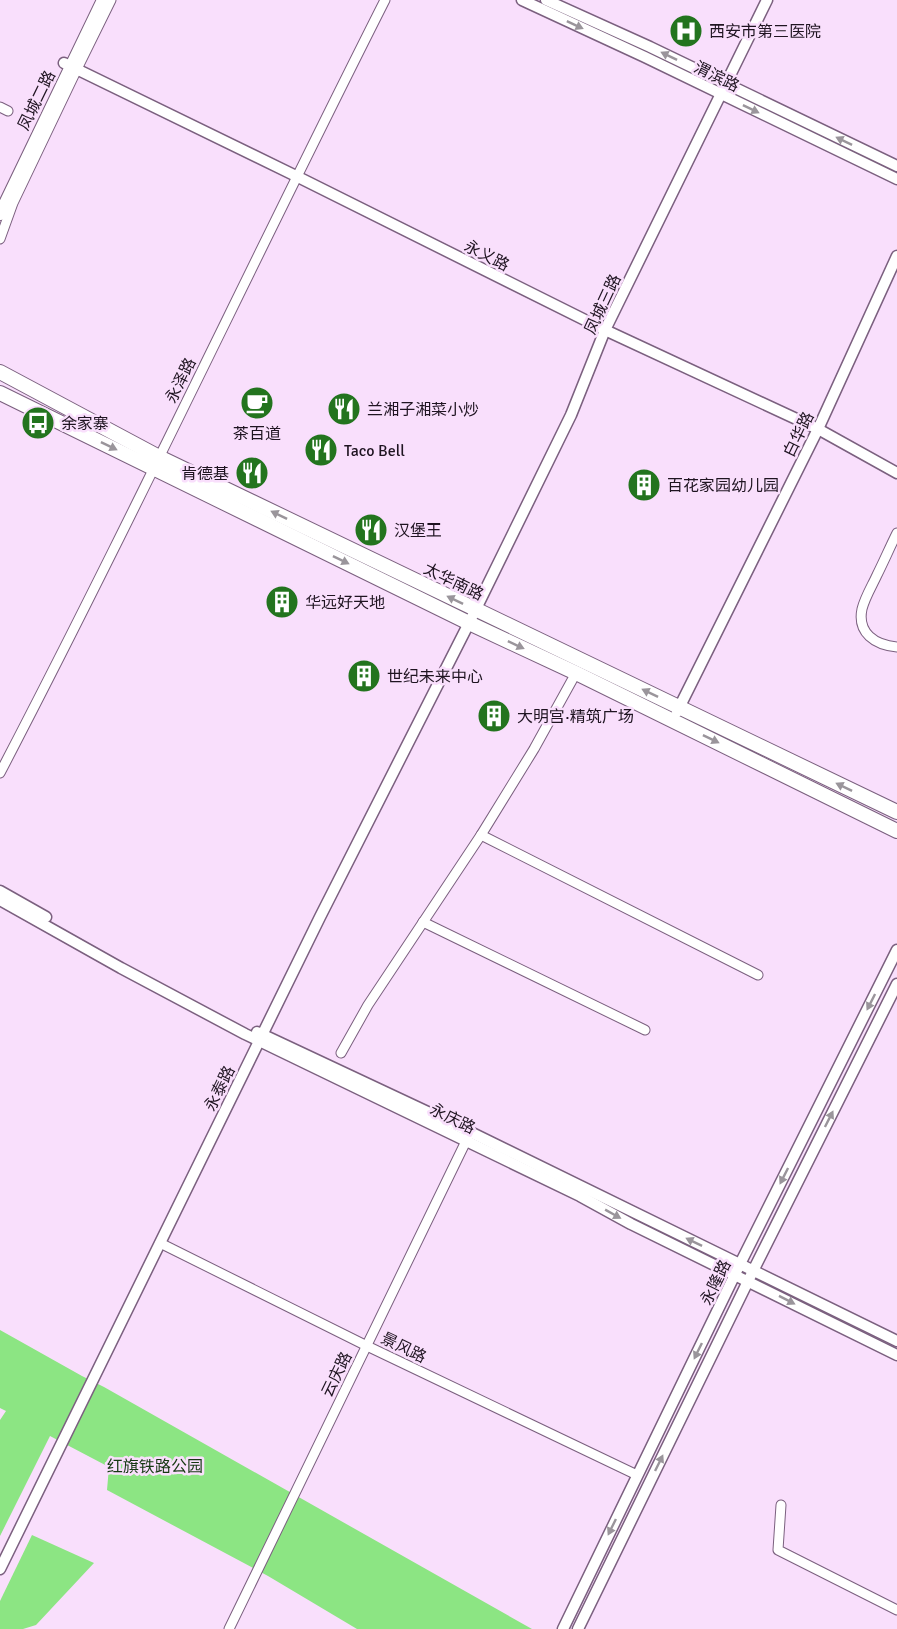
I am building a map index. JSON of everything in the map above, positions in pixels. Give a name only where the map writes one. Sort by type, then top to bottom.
[{"type":"main road","name":"凤城二路","points":[[0,194],[70,66],[95,0]]},
{"type":"main road","name":"凤城二路","points":[[0,214],[103,0]]},
{"type":"main road","name":"太华南路","points":[[0,372],[156,462],[469,622],[897,831]]},
{"type":"main road","name":"太华南路","points":[[0,393],[475,609],[897,812]]},
{"type":"street","points":[[0,239],[70,66],[111,0]]},
{"type":"street","name":"永泽路","points":[[0,773],[385,0]]},
{"type":"street","name":"渭滨路","points":[[522,0],[897,179]]},
{"type":"street","name":"渭滨路","points":[[546,0],[651,47],[897,166]]},
{"type":"street","name":"凤城三路","points":[[469,622],[571,415],[605,330],[767,0]]},
{"type":"street","name":"永义路","points":[[70,66],[605,330],[818,429],[897,473]]},
{"type":"street","name":"白华路","points":[[673,720],[818,429],[897,256]]},
{"type":"street","points":[[897,532],[868,593],[862,611],[864,630],[870,638],[883,645],[897,647]]},
{"type":"street","name":"永泰路","points":[[0,1569],[260,1037],[469,622]]},
{"type":"street","points":[[341,1053],[368,1005],[481,835],[534,749],[576,673]]},
{"type":"street","points":[[481,835],[758,975]]},
{"type":"street","name":"永庆路","points":[[0,891],[125,963],[248,1028],[260,1037]]},
{"type":"street","name":"永庆路","points":[[0,900],[121,968],[737,1269],[897,1355]]},
{"type":"street","points":[[423,922],[645,1030]]},
{"type":"street","name":"永隆路","points":[[563,1629],[737,1269],[897,950]]},
{"type":"street","name":"永隆路","points":[[578,1629],[897,984]]},
{"type":"street","name":"云庆路","points":[[229,1629],[469,1137]]},
{"type":"street","name":"景风路","points":[[160,1243],[367,1346],[637,1475]]},
{"type":"street","name":"永庆路","points":[[751,1276],[897,1341]]},
{"type":"street","points":[[781,1505],[778,1550],[897,1611]]},
{"type":"green space","name":"红旗铁路公园","points":[[0,1330],[532,1629],[357,1629],[268,1576],[107,1490],[109,1467],[50,1436],[0,1536],[0,1420],[6,1411],[0,1408]]},
{"type":"green space","points":[[32,1535],[94,1563],[36,1625],[23,1629],[0,1629],[0,1601]]},
{"type":"place","name":"西安市第三医院","points":[[686,31]]},
{"type":"place","name":"茶百道","points":[[257,403]]},
{"type":"place","name":"兰湘子湘菜小炒","points":[[344,409]]},
{"type":"place","name":"余家寨","points":[[38,423]]},
{"type":"place","name":"Taco Bell","points":[[321,450]]},
{"type":"place","name":"肯德基","points":[[252,473]]},
{"type":"place","name":"百花家园幼儿园","points":[[644,485]]},
{"type":"place","name":"汉堡王","points":[[371,530]]},
{"type":"place","name":"华远好天地","points":[[282,602]]},
{"type":"place","name":"世纪未来中心","points":[[364,676]]},
{"type":"place","name":"大明宫·精筑广场","points":[[494,716]]}]
